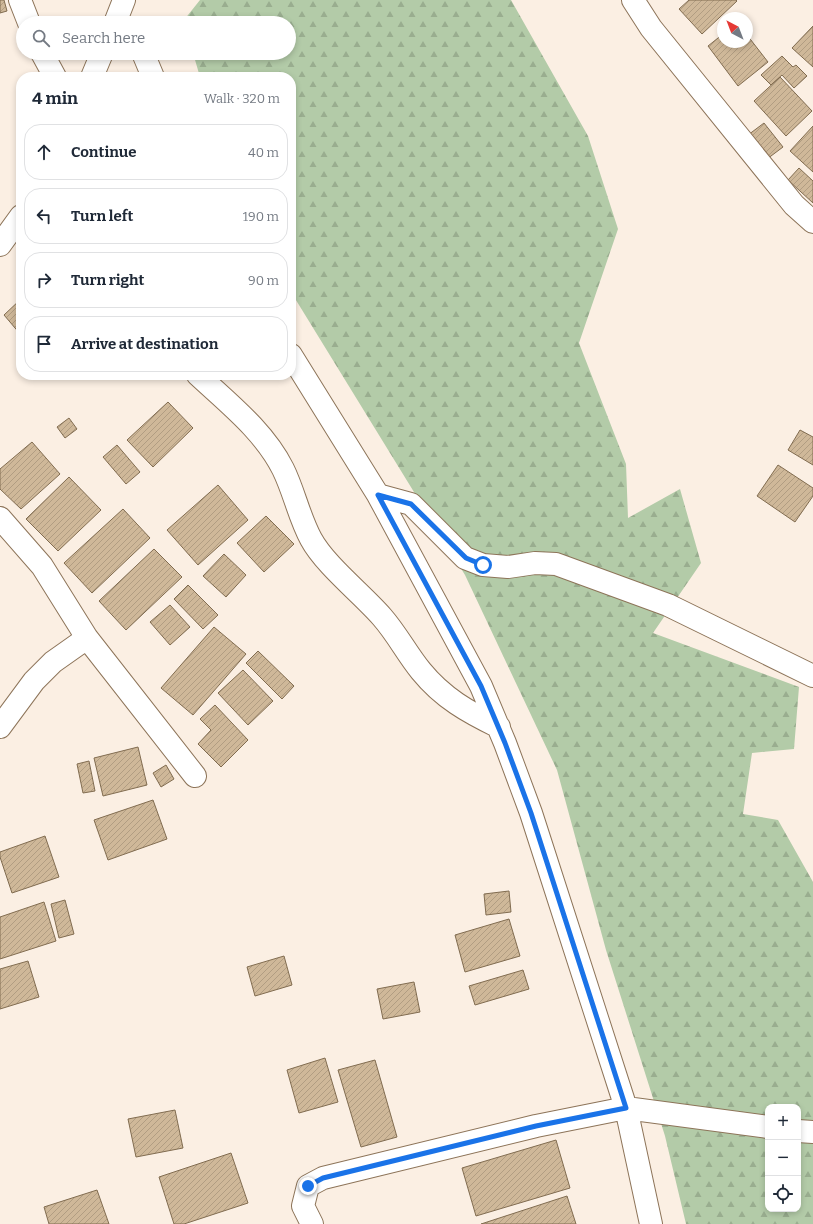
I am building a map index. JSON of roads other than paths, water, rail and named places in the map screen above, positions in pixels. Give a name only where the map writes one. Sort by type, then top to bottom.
[{"type":"street","points":[[20,0],[26,16]]},
{"type":"street","points":[[633,0],[651,28],[794,205],[813,222]]},
{"type":"street","points":[[46,60],[52,72]]},
{"type":"street","points":[[94,72],[99,60]]},
{"type":"street","points":[[146,60],[151,72]]},
{"type":"street","points":[[0,245],[16,223]]},
{"type":"street","points":[[296,363],[378,495],[481,686],[499,727],[531,813],[626,1108],[651,1224]]},
{"type":"street","points":[[203,380],[245,419],[263,439],[283,468],[311,540],[327,560],[383,618],[422,672],[444,695],[464,710],[499,727]]},
{"type":"street","points":[[378,495],[411,504],[466,558],[483,565],[508,567],[535,563],[556,564],[668,605],[813,676]]},
{"type":"street","points":[[0,518],[42,566],[87,638],[195,776]]},
{"type":"street","points":[[0,727],[34,680],[53,662],[87,638]]},
{"type":"street","points":[[312,1224],[303,1206],[308,1186],[323,1178],[536,1126],[626,1108],[765,1127]]},
{"type":"street","points":[[801,1131],[813,1132]]}]
